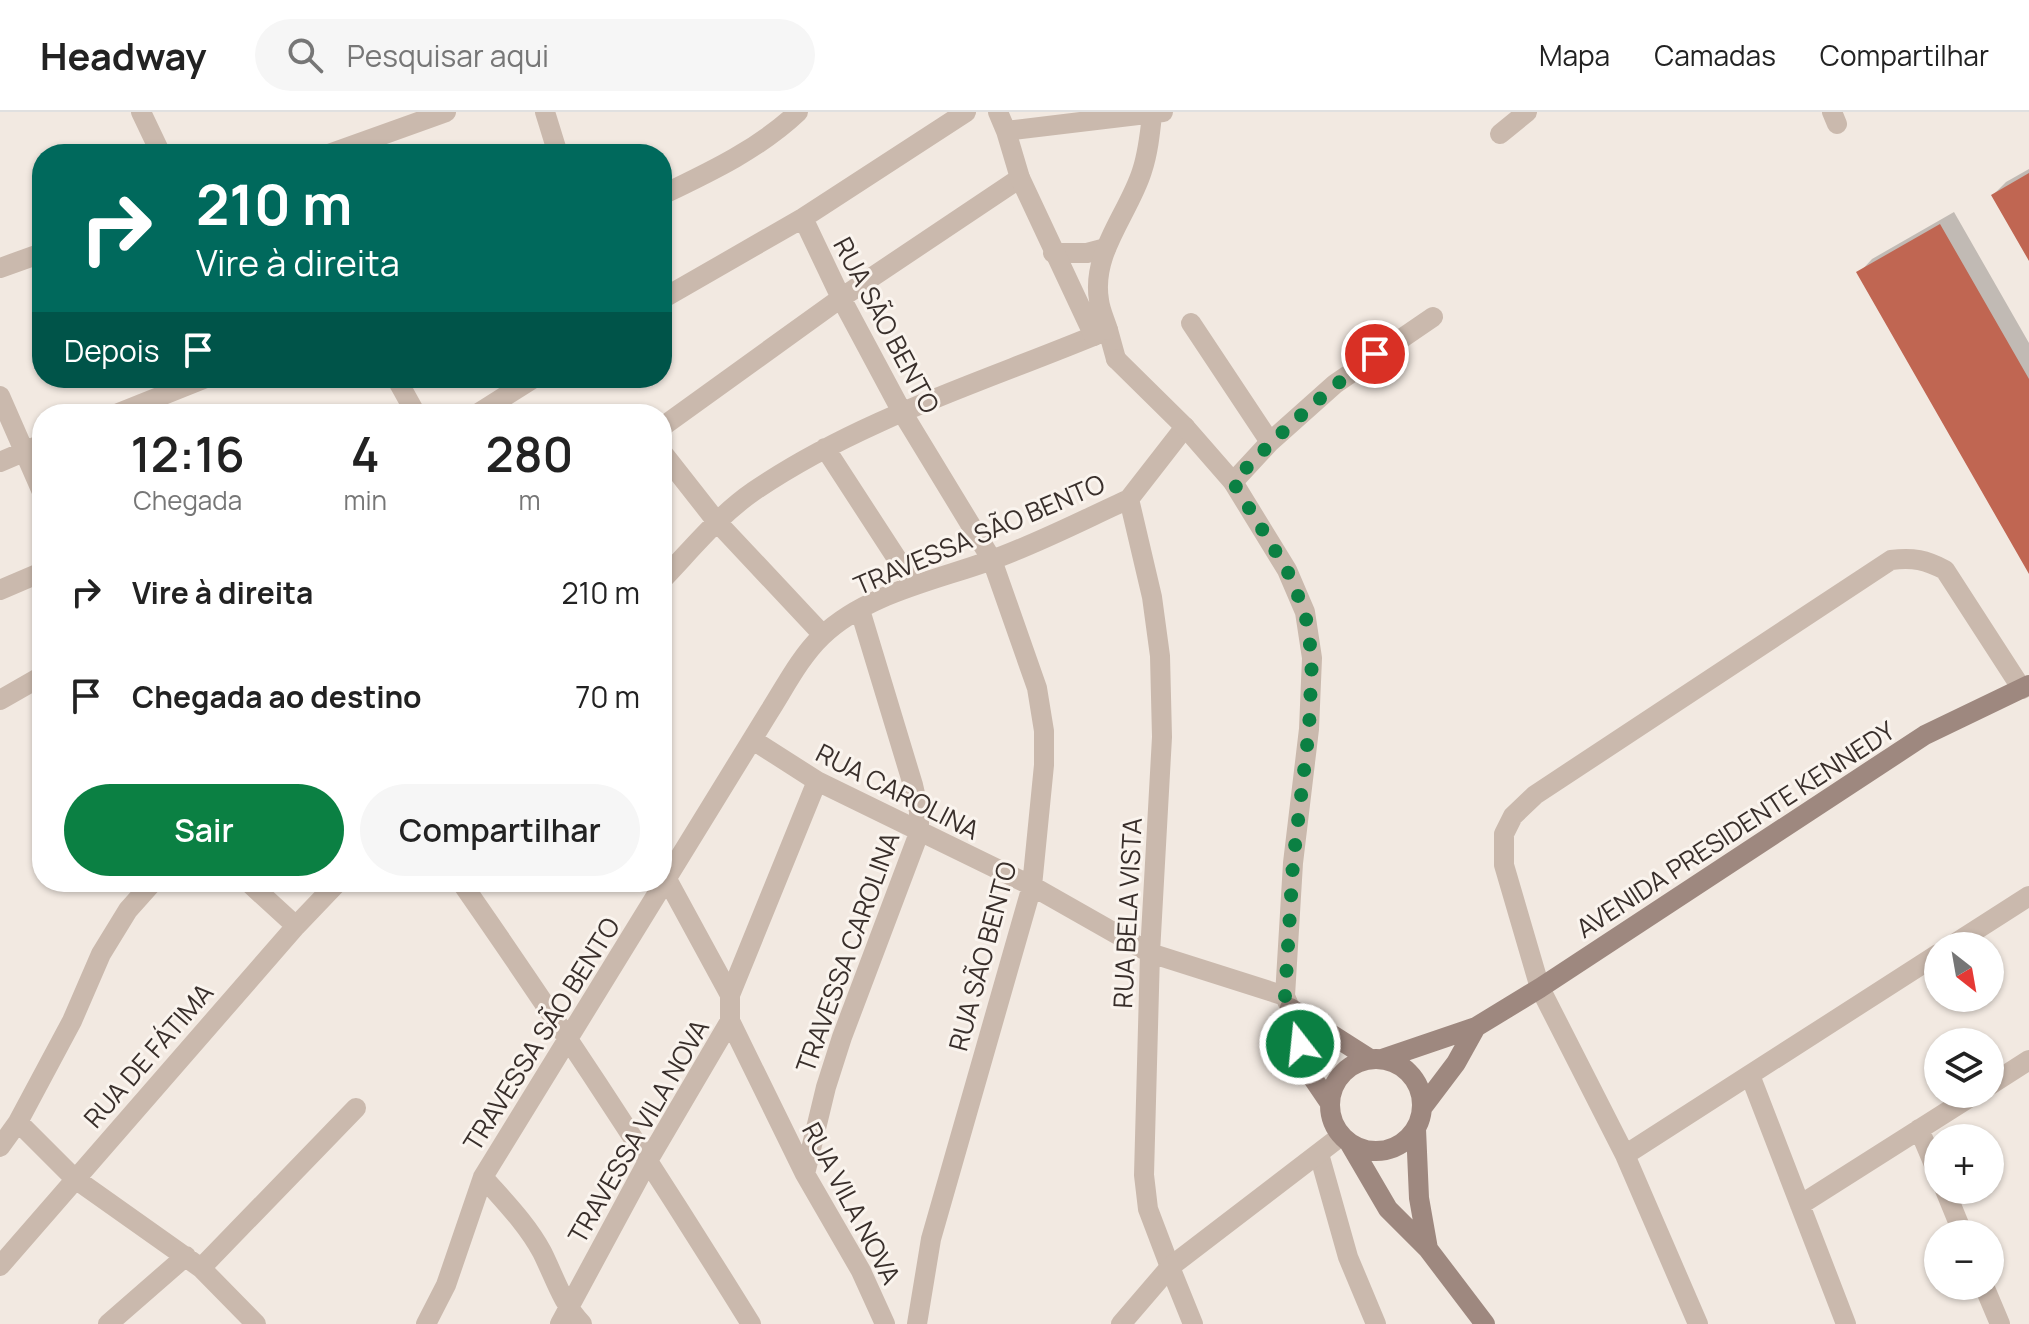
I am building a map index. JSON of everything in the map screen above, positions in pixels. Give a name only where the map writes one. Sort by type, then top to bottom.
[{"type":"main road","name":"AVENIDA PRESIDENTE KENNEDY","points":[[1329,1102],[1336,1082],[1350,1067],[1476,1027],[1925,735],[2026,687]]},
{"type":"main road","points":[[1288,1002],[1376,1059],[1403,1067],[1418,1085],[1422,1108]]},
{"type":"main road","points":[[1288,1002],[1312,1077],[1329,1102],[1330,1115],[1388,1209],[1428,1249],[1485,1324]]},
{"type":"main road","name":"AVENIDA PRESIDENTE KENNEDY","points":[[1428,1249],[1419,1198],[1416,1129],[1422,1108],[1456,1063],[1476,1027]]},
{"type":"main road","points":[[1346,1140],[1367,1151],[1386,1151],[1403,1143],[1416,1129]]},
{"type":"street","points":[[141,112],[156,144]]},
{"type":"street","points":[[357,144],[446,112]]},
{"type":"street","points":[[545,112],[555,144]]},
{"type":"street","points":[[672,190],[723,167],[786,124],[798,112]]},
{"type":"street","points":[[672,293],[803,218],[966,112]]},
{"type":"street","points":[[1500,134],[1527,112]]},
{"type":"street","points":[[1101,333],[1099,275],[1106,248],[1142,173],[1155,113],[1002,121],[1020,178],[1053,253],[1116,359],[1185,427],[1233,482],[1287,570],[1305,612],[1312,658],[1309,729],[1293,863],[1288,1002]]},
{"type":"street","points":[[672,420],[841,298],[1020,178]]},
{"type":"street","name":"RUA SÃO BENTO","points":[[803,218],[841,298],[902,412],[992,560],[1037,688],[1044,731],[1044,765],[1032,886],[931,1239],[917,1324]]},
{"type":"street","points":[[1053,253],[1087,253],[1106,248]]},
{"type":"street","points":[[0,268],[32,257]]},
{"type":"street","points":[[1233,482],[1270,442],[1335,384],[1433,317]]},
{"type":"street","points":[[1191,323],[1270,442]]},
{"type":"street","points":[[672,569],[717,522],[752,492],[825,448],[902,412],[1101,333]]},
{"type":"street","points":[[141,404],[181,388]]},
{"type":"street","points":[[493,404],[518,388]]},
{"type":"street","points":[[0,396],[32,445]]},
{"type":"street","points":[[1129,499],[1185,427]]},
{"type":"street","points":[[0,462],[32,447]]},
{"type":"street","points":[[825,448],[914,585]]},
{"type":"street","points":[[672,465],[717,522],[823,635]]},
{"type":"street","name":"TRAVESSA SÃO BENTO","points":[[672,864],[769,712],[823,635],[860,610],[914,585],[992,560],[1129,499]]},
{"type":"street","name":"RUA BELA VISTA","points":[[1129,499],[1152,597],[1160,656],[1162,737],[1150,953],[1144,1175],[1148,1209],[1193,1324]]},
{"type":"street","points":[[1698,1324],[1625,1155],[1540,988],[1504,865],[1504,834],[1513,816],[1535,795],[1891,560],[1911,557],[1945,570],[2026,687]]},
{"type":"street","points":[[0,590],[32,576]]},
{"type":"street","name":"TRAVESSA CAROLINA","points":[[805,1174],[826,1087],[842,1037],[919,833],[919,811],[913,785],[860,610]]},
{"type":"street","points":[[0,700],[32,682]]},
{"type":"street","name":"RUA CAROLINA","points":[[753,740],[817,781],[1032,886],[1150,953],[1288,1002]]},
{"type":"street","name":"TRAVESSA VILA NOVA","points":[[564,1316],[649,1159],[730,1021],[730,995],[817,781]]},
{"type":"street","points":[[672,888],[730,995]]},
{"type":"street","points":[[0,1147],[18,1122],[72,1021],[101,954],[128,910],[144,892]]},
{"type":"street","points":[[259,892],[296,926]]},
{"type":"street","name":"RUA DE FÁTIMA","points":[[0,1266],[74,1178],[328,892]]},
{"type":"street","points":[[468,892],[649,1159],[751,1324]]},
{"type":"street","name":"TRAVESSA SÃO BENTO","points":[[426,1324],[446,1285],[483,1177],[655,892]]},
{"type":"street","points":[[1973,932],[2029,896]]},
{"type":"street","points":[[1625,1155],[1924,963]]},
{"type":"street","name":"RUA VILA NOVA","points":[[730,1021],[805,1174],[861,1271],[885,1324]]},
{"type":"street","points":[[2004,1076],[2029,1060]]},
{"type":"street","points":[[1750,1075],[1846,1324]]},
{"type":"street","points":[[108,1324],[193,1262],[356,1108]]},
{"type":"street","points":[[1800,1205],[1953,1108]]},
{"type":"street","points":[[18,1122],[74,1178],[193,1262],[256,1324]]},
{"type":"street","points":[[1919,1129],[1924,1141]]},
{"type":"street","points":[[1121,1324],[1170,1267],[1319,1154],[1346,1140]]},
{"type":"street","points":[[1319,1154],[1348,1257],[1376,1324]]},
{"type":"street","points":[[483,1177],[520,1218],[541,1251],[564,1316],[582,1324]]},
{"type":"street","points":[[1990,1300],[2000,1324]]},
{"type":"building","points":[[2029,173],[2029,261],[1991,195]]},
{"type":"building","points":[[1940,224],[2029,379],[2029,574],[1856,272]]},
{"type":"route","points":[[1300,1044],[1285,996],[1293,863],[1309,729],[1312,658],[1305,612],[1287,570],[1233,482],[1270,442],[1335,384],[1375,354]]}]
